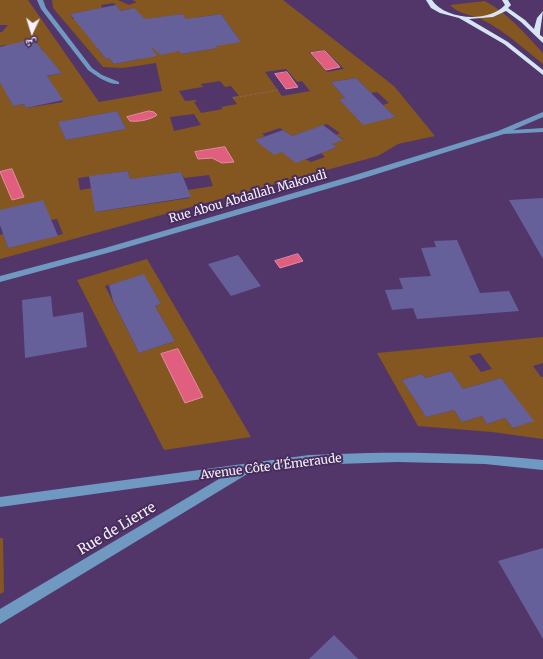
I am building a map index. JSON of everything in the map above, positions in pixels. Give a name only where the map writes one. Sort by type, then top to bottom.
[{"type":"main road","points":[[428,1],[437,10],[444,13],[461,17],[490,17],[497,15],[506,9],[508,5],[505,0]]},
{"type":"main road","points":[[506,9],[523,21],[543,41]]},
{"type":"main road","points":[[536,35],[537,24],[543,13]]},
{"type":"main road","points":[[461,17],[506,43],[543,73]]},
{"type":"street","points":[[40,0],[43,8],[90,69],[100,76],[117,83]]},
{"type":"street","name":"Rue Abou Abdallah Makoudi","points":[[0,279],[256,208],[501,133],[543,114]]},
{"type":"street","name":"Rue Abou Abdallah Makoudi","points":[[501,133],[543,130]]},
{"type":"street","name":"Avenue Côte d'Émeraude","points":[[0,502],[309,460],[395,456],[465,458],[543,465]]},
{"type":"street","name":"Rue de Lierre","points":[[0,618],[250,467]]},
{"type":"path","points":[[233,98],[278,90]]},
{"type":"shaded area","points":[[0,0],[28,0],[99,102],[162,91],[156,63],[123,68],[103,67],[53,8],[52,0],[118,0],[129,5],[137,2],[132,0],[283,0],[394,86],[435,136],[398,144],[378,156],[0,259],[0,235],[3,234],[8,248],[63,234],[57,219],[51,220],[0,210],[0,80],[10,85],[62,73],[57,67],[36,72],[43,50],[40,47],[7,48],[5,45],[0,46],[0,32],[2,32],[8,25],[0,25]],"holes":[[[114,3],[121,11],[134,8],[83,25],[77,19],[73,19],[70,14],[102,8],[101,5]],[[183,14],[189,24],[199,17],[221,14],[241,42],[215,44],[218,48],[182,54],[157,18]],[[133,40],[141,59],[114,64],[109,58],[106,59],[97,48]],[[325,50],[344,69],[327,72],[309,52]],[[286,69],[297,82],[302,81],[310,91],[282,96],[265,72]],[[356,78],[371,93],[377,92],[389,103],[383,105],[395,117],[368,122],[339,99],[345,98],[331,82]],[[220,81],[225,87],[231,86],[239,96],[232,97],[237,104],[221,107],[223,109],[201,113],[194,102],[197,101],[185,101],[179,91],[203,87],[201,84]],[[55,89],[63,102],[26,108],[24,104],[13,106],[8,97]],[[117,111],[126,129],[66,140],[60,126],[69,120]],[[194,114],[201,125],[174,131],[170,117]],[[327,124],[340,133],[336,135],[343,139],[332,144],[337,147],[321,153],[325,157],[311,162],[288,150],[256,140],[265,136],[262,134],[280,128],[292,136]],[[128,171],[131,183],[145,177],[181,172],[184,178],[209,175],[213,186],[188,190],[190,198],[96,212],[98,187],[80,190],[78,178]]]},
{"type":"shaded area","points":[[485,1],[509,18],[523,31],[543,53],[543,64],[499,29],[479,18],[461,12],[450,5]]},
{"type":"shaded area","points":[[325,51],[340,67],[326,70],[311,53]]},
{"type":"shaded area","points":[[287,72],[298,87],[286,89],[275,74]]},
{"type":"shaded area","points":[[149,111],[154,112],[157,115],[137,121],[130,121],[127,117]]},
{"type":"shaded area","points":[[225,147],[234,162],[222,163],[212,158],[198,159],[195,152]]},
{"type":"shaded area","points":[[12,169],[24,197],[12,200],[0,172]]},
{"type":"shaded area","points":[[298,254],[303,261],[280,268],[275,261]]},
{"type":"shaded area","points":[[147,259],[251,437],[164,450],[77,280]],"holes":[[[144,275],[161,304],[155,306],[175,341],[139,353],[105,286]]]},
{"type":"shaded area","points":[[543,337],[543,363],[533,366],[541,377],[543,377],[543,439],[492,432],[418,426],[377,353]],"holes":[[[480,353],[492,369],[481,372],[469,356]],[[451,371],[463,389],[501,378],[533,421],[513,428],[505,418],[487,424],[482,416],[462,422],[454,410],[426,417],[402,380],[422,374],[425,378]]]},
{"type":"shaded area","points":[[178,349],[203,397],[185,403],[161,354]]},
{"type":"shaded area","points":[[0,538],[3,538],[4,592],[0,594]]},
{"type":"building","points":[[116,5],[121,11],[134,8],[145,19],[183,14],[186,19],[221,14],[241,42],[216,46],[218,48],[181,54],[179,51],[161,55],[150,46],[157,56],[114,64],[109,58],[106,59],[70,14]]},
{"type":"building","points":[[33,39],[62,73],[47,76],[63,100],[26,108],[24,104],[13,106],[0,82],[0,47]]},
{"type":"building","points":[[356,78],[395,117],[363,125],[339,99],[345,98],[331,82]]},
{"type":"building","points":[[117,111],[126,129],[66,140],[58,122]]},
{"type":"building","points":[[323,125],[343,140],[332,144],[337,147],[296,163],[282,152],[274,155],[255,140],[283,130],[292,136]]},
{"type":"building","points":[[128,171],[130,179],[181,172],[191,197],[95,212],[89,176]]},
{"type":"building","points":[[543,198],[543,259],[509,200]]},
{"type":"building","points":[[43,200],[58,236],[8,248],[0,225],[0,210]]},
{"type":"building","points":[[457,240],[480,293],[509,291],[519,311],[417,319],[413,308],[392,310],[385,290],[403,289],[399,278],[431,276],[421,248],[436,247],[434,241]]},
{"type":"building","points":[[238,255],[261,286],[231,296],[208,264]]},
{"type":"building","points":[[144,274],[161,304],[155,306],[175,341],[139,353],[113,301],[109,285]]},
{"type":"building","points":[[51,296],[53,317],[83,312],[87,347],[25,358],[22,300]]},
{"type":"building","points":[[451,371],[463,389],[501,378],[534,421],[513,428],[505,418],[487,424],[482,416],[462,422],[454,410],[426,417],[402,380],[422,374],[425,378]]},
{"type":"building","points":[[543,548],[543,639],[498,561]]},
{"type":"building","points":[[334,635],[358,659],[309,659]]}]
